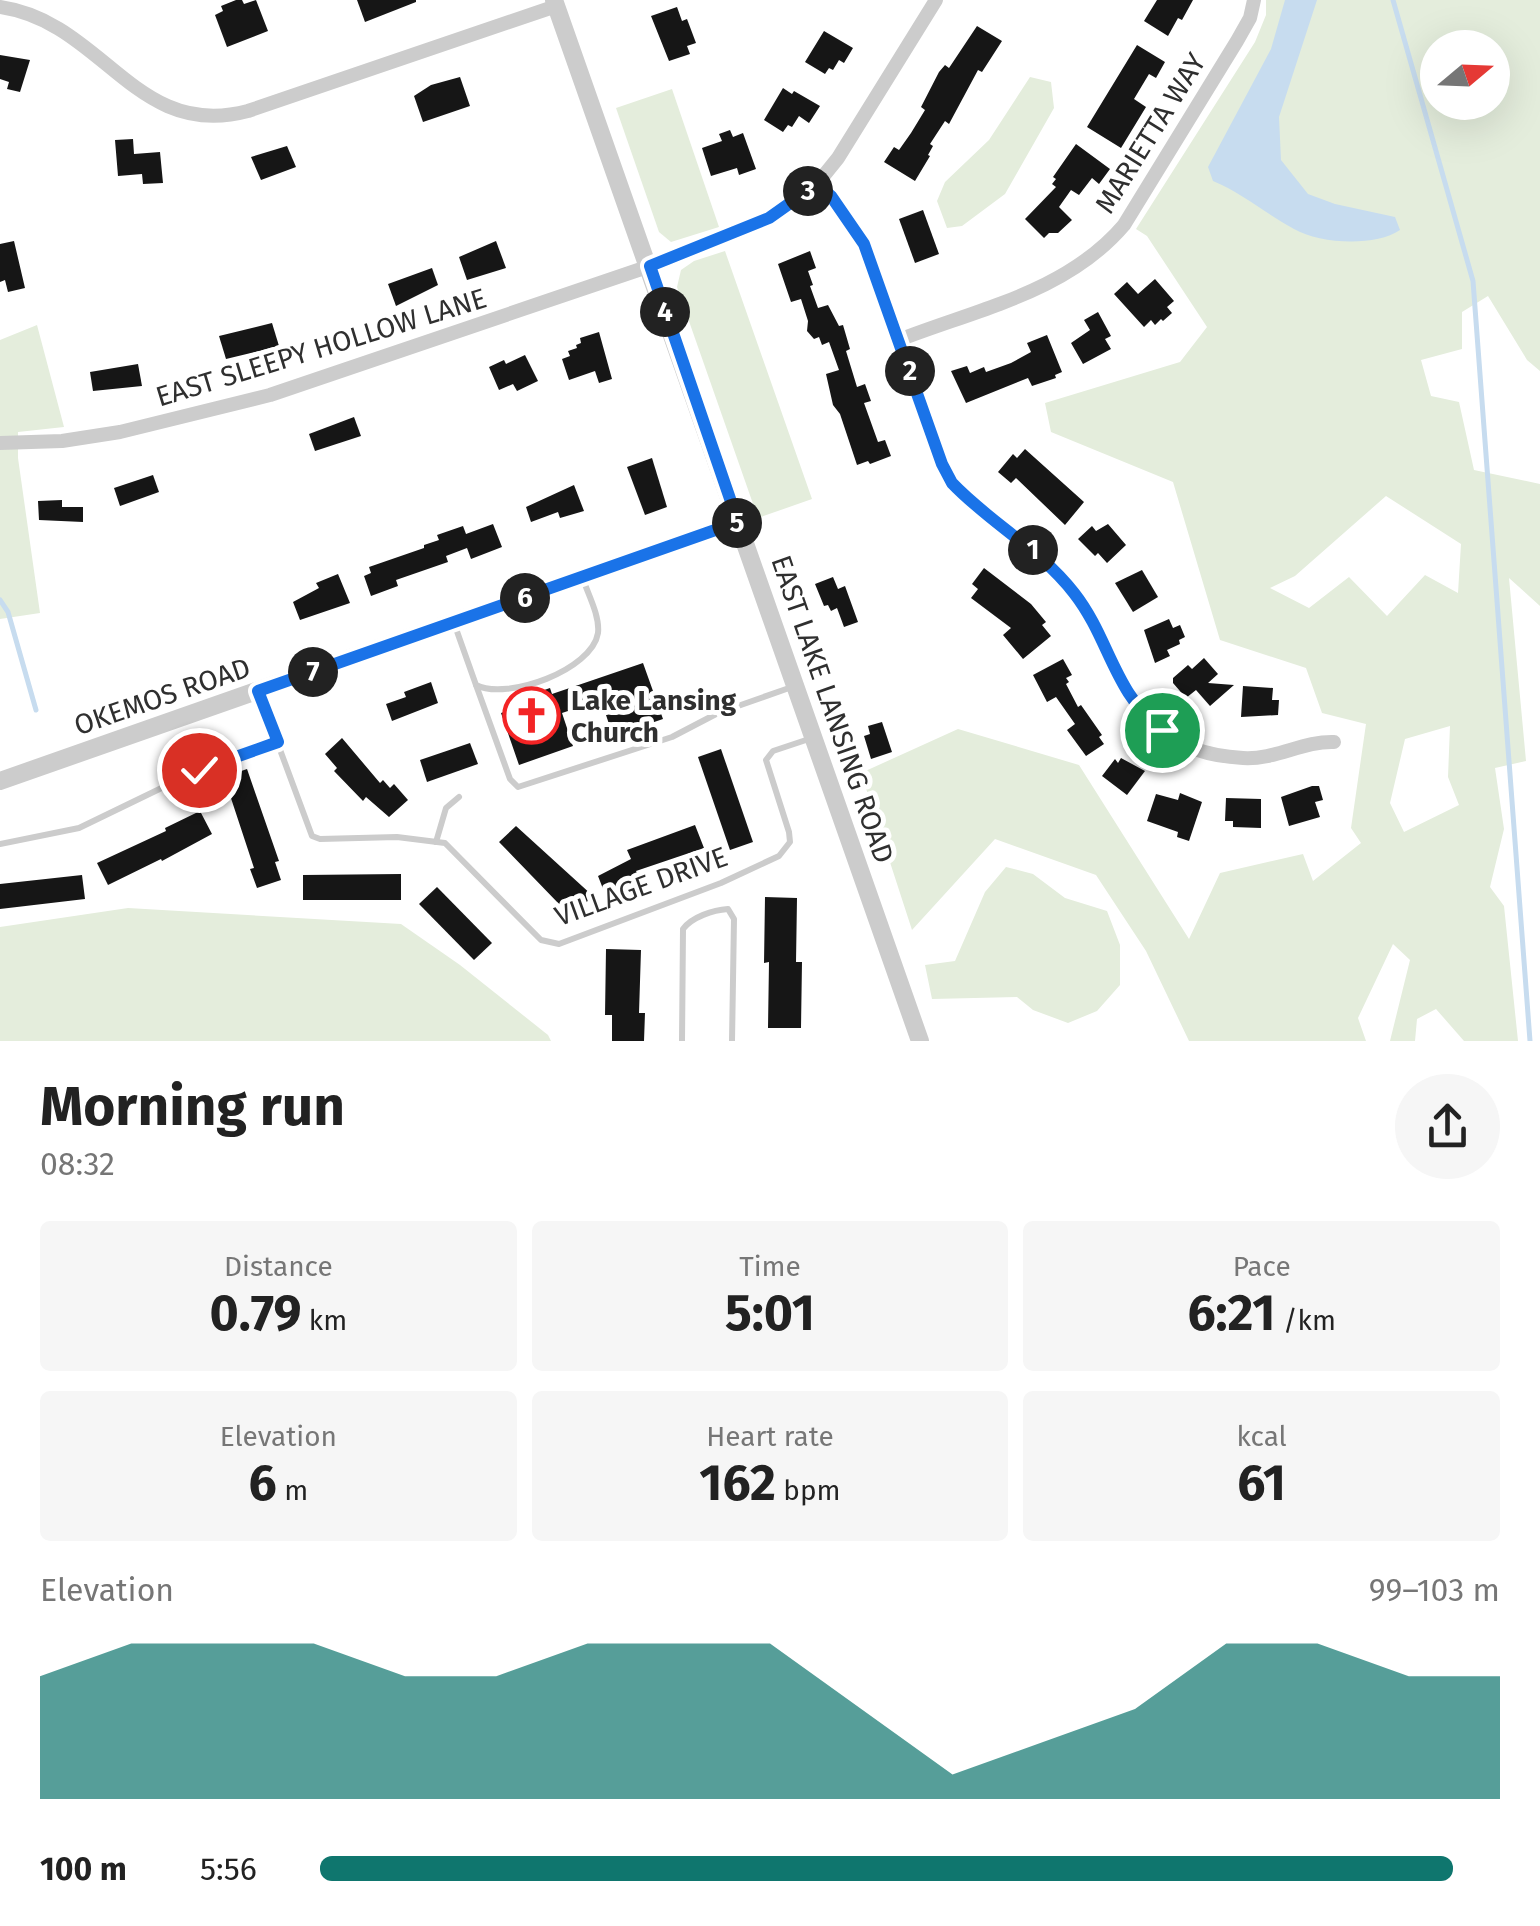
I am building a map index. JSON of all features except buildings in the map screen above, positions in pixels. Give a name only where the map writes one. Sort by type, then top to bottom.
[{"type":"street","name":"EAST SLEEPY HOLLOW LANE","points":[[0,444],[91,437],[206,413],[334,375],[650,266],[769,218],[817,184],[858,128],[936,0]]},
{"type":"street","name":"MARIETTA WAY","points":[[899,340],[1046,286],[1103,250],[1124,225],[1237,42],[1250,18],[1254,0]]},
{"type":"street","points":[[0,7],[62,28],[151,100],[178,112],[207,116],[248,110],[555,3]]},
{"type":"street","name":"EAST LAKE LANSING ROAD","points":[[555,3],[920,1041]]},
{"type":"street","points":[[817,184],[831,196],[864,244],[952,483],[1041,557],[1076,596],[1130,699],[1146,718],[1183,742],[1228,757],[1272,756],[1334,742]]},
{"type":"street","name":"OKEMOS ROAD","points":[[0,781],[738,522]]},
{"type":"lane","points":[[476,685],[496,692],[522,688],[584,658],[598,633],[582,578]]},
{"type":"lane","points":[[454,623],[510,779],[518,788],[672,738],[718,713],[796,686]]},
{"type":"lane","points":[[258,691],[312,836],[397,837],[436,842],[446,808],[459,797]]},
{"type":"lane","name":"VILLAGE DRIVE","points":[[436,842],[453,848],[541,940],[569,942],[721,883],[786,850],[788,832],[766,760],[772,751],[814,737]]},
{"type":"lane","points":[[0,844],[79,828],[209,765],[278,742]]},
{"type":"lane","points":[[682,1041],[683,929],[688,922],[728,909],[734,918],[732,1041]]},
{"type":"green space","points":[[1266,0],[1540,0],[1540,371],[1527,360],[1488,296],[1462,312],[1462,349],[1421,360],[1431,396],[1459,402],[1474,470],[1540,484],[1540,606],[1509,578],[1526,761],[1495,768],[1504,829],[1490,887],[1504,906],[1518,1041],[1464,1041],[1436,1009],[1417,1019],[1415,1041],[1390,1041],[1410,960],[1393,944],[1358,1018],[1366,1041],[1189,1041],[1146,951],[1096,875],[995,839],[912,930],[861,773],[958,729],[1079,765],[1189,939],[1220,873],[1303,854],[1313,881],[1361,843],[1351,828],[1366,724],[1322,713],[1306,668],[1220,640],[1173,482],[1051,432],[1045,403],[1180,362],[1207,327],[1147,236],[1136,229],[1255,42],[1266,15]],"holes":[[[1386,496],[1461,544],[1458,593],[1425,575],[1387,616],[1349,577],[1309,608],[1270,588],[1295,576]],[[1450,726],[1448,777],[1459,805],[1404,832],[1390,803],[1405,739]]]},
{"type":"green space","points":[[1030,77],[1051,82],[1054,108],[1005,194],[962,226],[947,228],[937,201],[945,182],[989,140]]},
{"type":"green space","points":[[672,89],[719,227],[671,242],[659,232],[616,108]]},
{"type":"green space","points":[[725,251],[812,499],[758,518],[677,287],[681,270],[694,261]]},
{"type":"green space","points":[[37,325],[64,427],[18,432],[18,458],[40,613],[0,619],[0,340]]},
{"type":"green space","points":[[1006,867],[1033,874],[1065,898],[1107,911],[1120,945],[1120,985],[1097,1011],[1068,1023],[1033,1010],[1017,997],[932,999],[925,965],[955,961],[985,892]]},
{"type":"green space","points":[[128,908],[401,924],[460,965],[551,1041],[0,1041],[0,927]]},
{"type":"water","points":[[1285,0],[1317,0],[1279,117],[1281,160],[1308,194],[1395,217],[1400,230],[1362,241],[1318,238],[1284,223],[1213,181],[1208,167],[1271,49]]},
{"type":"waterway","points":[[1393,0],[1473,281],[1530,1041]]},
{"type":"waterway","points":[[0,600],[8,612],[36,710]]},
{"type":"place","name":"Lake Lansing Church","points":[[532,716]]},
{"type":"route","points":[[199,770],[278,742],[258,691],[738,522],[650,266],[769,218],[817,184],[831,196],[864,244],[952,483],[1059,574],[1090,618],[1130,699],[1162,730]]}]
